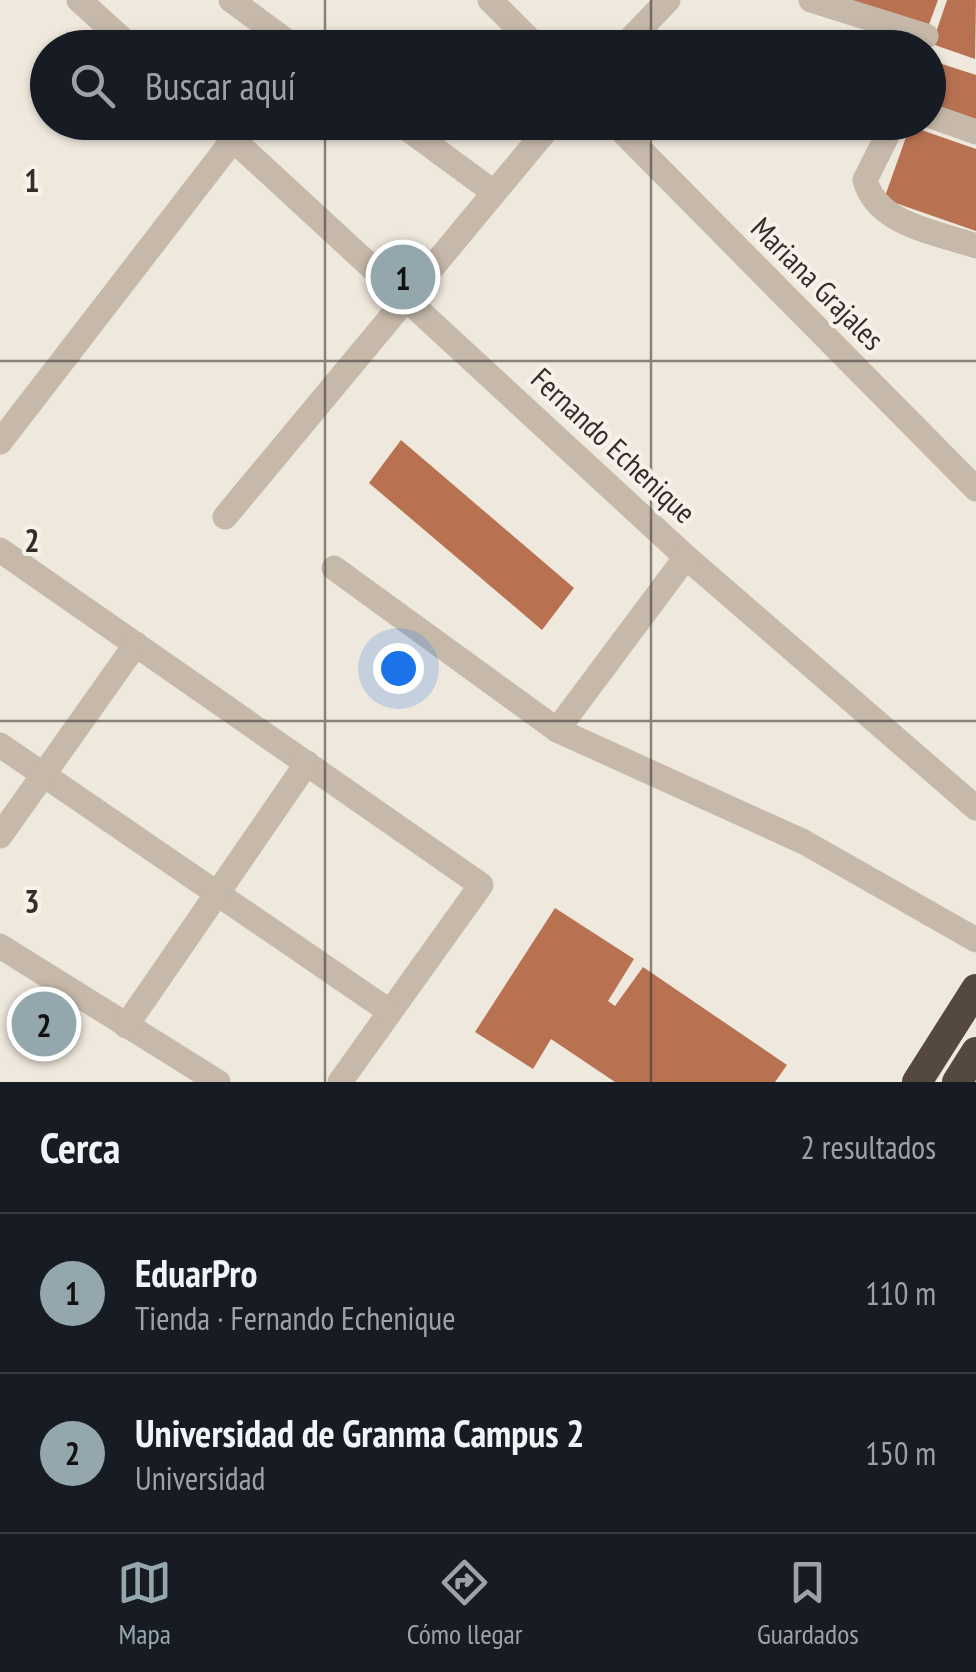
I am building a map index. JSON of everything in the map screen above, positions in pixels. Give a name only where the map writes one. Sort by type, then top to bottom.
[{"type":"highway","points":[[918,1082],[976,989]]},
{"type":"highway","points":[[958,1082],[976,1052]]},
{"type":"street","points":[[79,0],[112,30]]},
{"type":"street","points":[[231,0],[272,30]]},
{"type":"street","points":[[490,0],[520,30]]},
{"type":"street","points":[[639,30],[668,0]]},
{"type":"street","points":[[811,0],[907,30]]},
{"type":"street","points":[[946,121],[976,132]]},
{"type":"street","points":[[0,442],[218,140]]},
{"type":"street","name":"Fernando Echenique","points":[[234,140],[686,557],[976,808]]},
{"type":"street","points":[[423,140],[492,191]]},
{"type":"street","points":[[226,517],[537,140]]},
{"type":"street","name":"Mariana Grajales","points":[[631,140],[976,489]]},
{"type":"street","points":[[885,140],[865,180],[870,201],[884,212],[976,246]]},
{"type":"street","points":[[0,550],[481,885],[340,1082]]},
{"type":"street","points":[[557,730],[686,557]]},
{"type":"street","points":[[334,568],[557,730],[804,842],[976,940]]},
{"type":"street","points":[[0,836],[136,644]]},
{"type":"street","points":[[0,745],[389,1010]]},
{"type":"street","points":[[126,1026],[307,763]]},
{"type":"street","points":[[0,946],[218,1082]]},
{"type":"building","points":[[842,0],[938,0],[927,30]]},
{"type":"building","points":[[947,0],[976,0],[975,59],[946,49],[946,30],[937,30]]},
{"type":"building","points":[[946,65],[976,75],[976,119],[946,110]]},
{"type":"building","points":[[946,139],[976,149],[976,231],[884,199],[905,140]]},
{"type":"building","points":[[401,440],[574,588],[542,630],[369,483]]},
{"type":"building","points":[[555,908],[634,959],[608,1001],[615,1006],[643,967],[787,1065],[775,1082],[615,1082],[551,1039],[533,1069],[475,1032]]},
{"type":"place","name":"EduarPro","points":[[403,277]]},
{"type":"place","name":"Universidad de Granma Campus 2","points":[[44,1024]]}]
